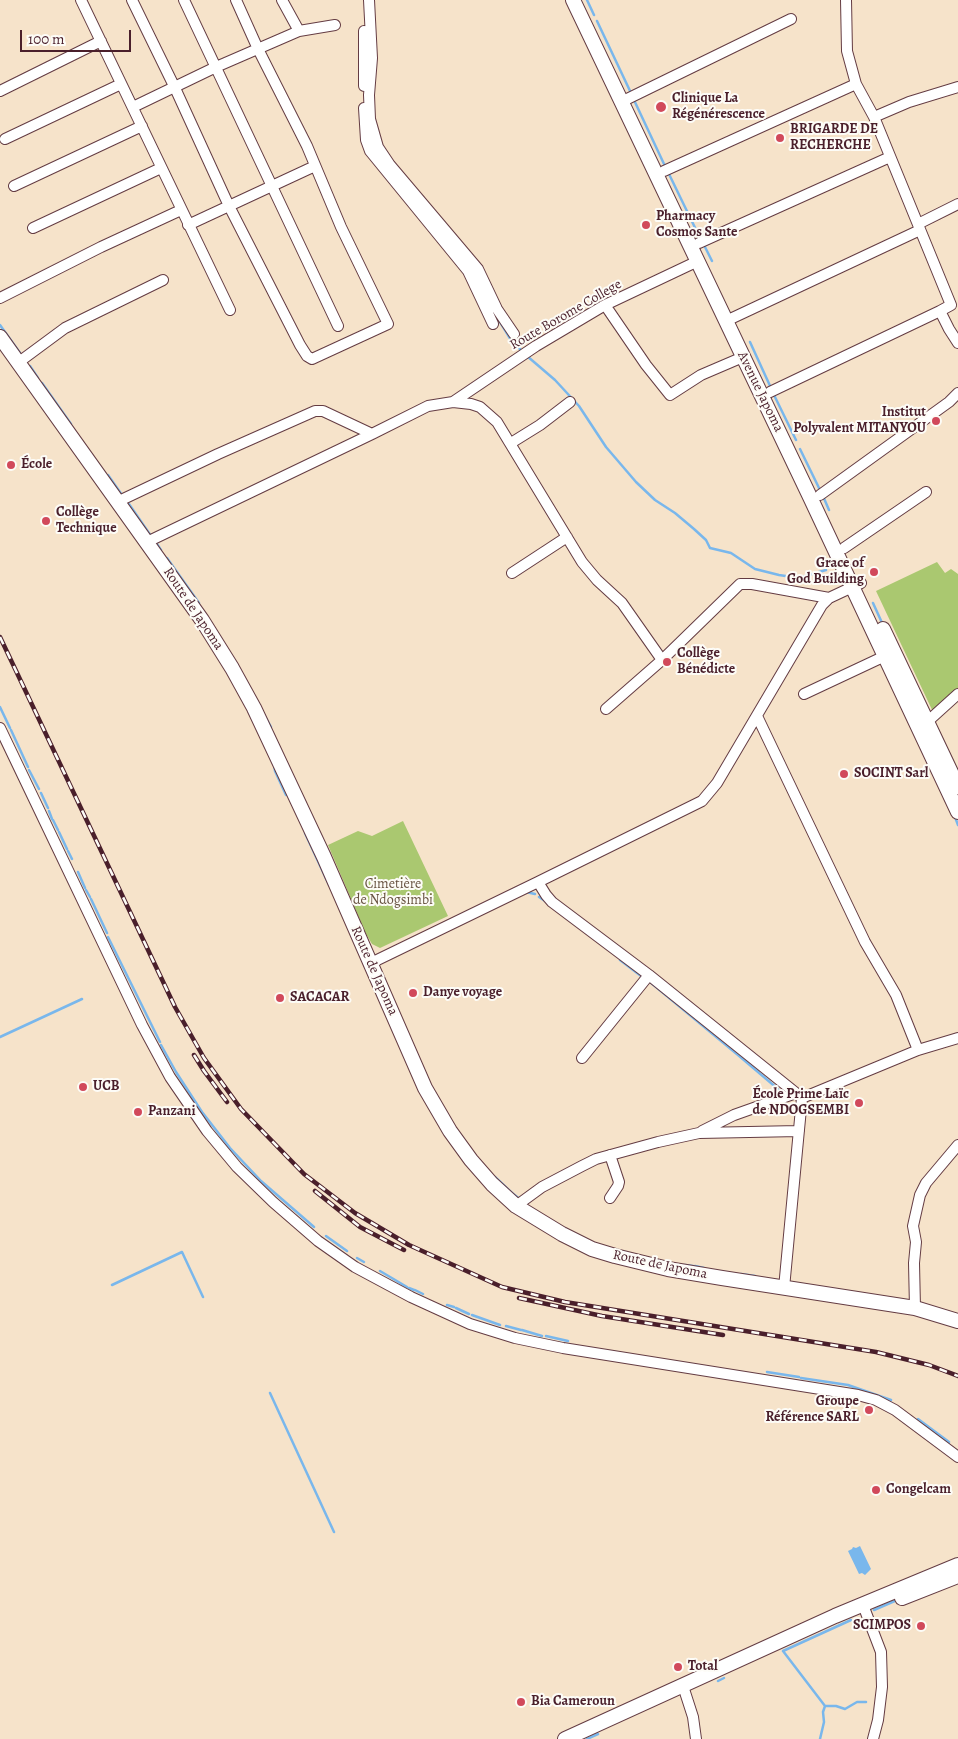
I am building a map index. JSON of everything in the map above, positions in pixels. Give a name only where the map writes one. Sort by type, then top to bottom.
[{"type":"main road","name":"Avenue Japoma","points":[[573,0],[664,171],[699,243],[730,319],[743,357],[958,787]]},
{"type":"main road","name":"Avenue Japoma","points":[[583,0],[625,100],[698,261],[770,392],[820,495],[844,548],[885,656],[958,812]]},
{"type":"main road","name":"Route de Japoma","points":[[0,337],[202,620],[254,708],[324,857],[425,1088],[442,1120],[471,1160],[492,1184],[516,1206],[562,1234],[592,1249],[615,1256],[668,1269],[915,1308],[958,1322]]},
{"type":"main road","points":[[936,1580],[958,1565]]},
{"type":"main road","points":[[586,1739],[684,1690],[821,1627],[936,1580],[958,1576]]},
{"type":"main road","points":[[565,1739],[684,1690]]},
{"type":"street","points":[[82,0],[230,310]]},
{"type":"street","points":[[132,0],[229,206],[307,356],[312,359],[388,324],[236,0]]},
{"type":"street","points":[[184,0],[338,326]]},
{"type":"street","points":[[282,0],[299,31]]},
{"type":"street","points":[[364,0],[364,123],[366,140],[370,151],[468,271],[494,324]]},
{"type":"street","points":[[369,0],[372,58],[369,96],[370,120],[378,147],[390,165],[478,269],[497,309],[514,334]]},
{"type":"street","points":[[770,392],[954,303],[919,227],[874,117],[856,84],[847,51],[846,0]]},
{"type":"street","points":[[625,100],[791,19]]},
{"type":"street","points":[[133,107],[216,67],[299,31],[335,25]]},
{"type":"street","points":[[0,91],[101,41]]},
{"type":"street","points":[[5,139],[122,84]]},
{"type":"street","points":[[664,171],[856,84]]},
{"type":"street","points":[[874,117],[909,102],[958,87]]},
{"type":"street","points":[[14,186],[142,126]]},
{"type":"street","points":[[699,243],[890,157]]},
{"type":"street","points":[[188,225],[315,166]]},
{"type":"street","points":[[33,228],[161,168]]},
{"type":"street","points":[[730,319],[919,227],[958,204]]},
{"type":"street","points":[[0,298],[101,247],[181,210]]},
{"type":"street","name":"Route Borome College","points":[[453,402],[536,346],[604,305],[698,261]]},
{"type":"street","points":[[19,362],[65,328],[163,280]]},
{"type":"street","points":[[604,305],[646,365],[670,395],[701,375],[743,357]]},
{"type":"street","points":[[940,311],[958,343]]},
{"type":"street","points":[[820,495],[953,404],[958,394]]},
{"type":"street","points":[[147,542],[428,406],[453,402],[471,404],[480,407],[497,422],[582,562],[597,580],[622,603],[662,660]]},
{"type":"street","points":[[511,443],[540,425],[570,402]]},
{"type":"street","points":[[117,502],[315,411],[324,411],[372,434]]},
{"type":"street","points":[[844,548],[926,492]]},
{"type":"street","points":[[512,573],[567,537]]},
{"type":"street","points":[[606,709],[662,660],[740,584],[752,584],[829,598]]},
{"type":"street","points":[[370,963],[702,801],[718,783],[822,605],[829,598],[857,585]]},
{"type":"street","points":[[804,694],[885,656]]},
{"type":"street","points":[[927,722],[958,694]]},
{"type":"street","points":[[757,716],[865,942],[896,996],[918,1050]]},
{"type":"street","points":[[0,728],[138,1016],[170,1077],[207,1131],[237,1167],[273,1202],[318,1241],[355,1266],[411,1297],[470,1324],[515,1338],[571,1350],[858,1394],[876,1400],[895,1410],[958,1457]]},
{"type":"street","points":[[538,882],[552,902],[649,975],[799,1096]]},
{"type":"street","points":[[582,1058],[649,975]]},
{"type":"street","points":[[699,1133],[734,1115],[799,1096],[918,1050],[958,1038]]},
{"type":"street","points":[[784,1288],[799,1130],[799,1096]]},
{"type":"street","points":[[516,1206],[553,1180],[596,1159],[658,1142],[699,1133],[799,1130]]},
{"type":"street","points":[[915,1308],[914,1263],[916,1242],[913,1226],[920,1195],[926,1183],[958,1145]]},
{"type":"street","points":[[610,1155],[619,1182],[610,1198]]},
{"type":"street","points":[[865,1609],[881,1652],[882,1687],[878,1720],[873,1739]]},
{"type":"street","points":[[684,1690],[693,1717],[696,1739]]},
{"type":"green space","points":[[937,562],[945,573],[951,569],[958,574],[958,690],[934,714],[876,591]]},
{"type":"green space","name":"Cimetière de Ndogsimbi","points":[[403,821],[448,916],[380,948],[372,944],[366,934],[328,845],[358,831],[372,836]]},
{"type":"water","points":[[860,1546],[871,1569],[865,1575],[859,1574],[848,1551],[853,1547]]},
{"type":"waterway","points":[[587,0],[594,15]]},
{"type":"waterway","points":[[597,21],[631,93]]},
{"type":"waterway","points":[[634,100],[664,164]]},
{"type":"waterway","points":[[668,172],[700,238]]},
{"type":"waterway","points":[[704,245],[712,261]]},
{"type":"waterway","points":[[497,317],[511,340],[523,352]]},
{"type":"waterway","points":[[0,325],[20,353]]},
{"type":"waterway","points":[[750,342],[771,388]]},
{"type":"waterway","points":[[527,356],[555,380],[579,406],[606,447],[636,482],[655,500],[675,513],[694,529],[706,540],[710,548],[731,553],[755,569],[779,575],[805,576],[826,570]]},
{"type":"waterway","points":[[30,366],[38,378]]},
{"type":"waterway","points":[[42,383],[71,424]]},
{"type":"waterway","points":[[774,395],[796,440]]},
{"type":"waterway","points":[[800,449],[820,490]]},
{"type":"waterway","points":[[108,475],[122,495]]},
{"type":"waterway","points":[[823,496],[829,510]]},
{"type":"waterway","points":[[129,504],[151,536]]},
{"type":"waterway","points":[[155,541],[161,550]]},
{"type":"waterway","points":[[167,558],[199,603]]},
{"type":"waterway","points":[[873,603],[883,625]]},
{"type":"waterway","points":[[0,707],[10,728]]},
{"type":"waterway","points":[[261,709],[271,727]]},
{"type":"waterway","points":[[11,730],[28,767]]},
{"type":"waterway","points":[[274,764],[275,771],[286,795]]},
{"type":"waterway","points":[[29,770],[39,789]]},
{"type":"waterway","points":[[41,793],[48,808]]},
{"type":"waterway","points":[[49,811],[52,819]]},
{"type":"waterway","points":[[955,817],[958,825]]},
{"type":"waterway","points":[[53,820],[58,830]]},
{"type":"waterway","points":[[59,832],[67,849]]},
{"type":"waterway","points":[[305,833],[329,885]]},
{"type":"waterway","points":[[68,851],[72,859]]},
{"type":"waterway","points":[[78,872],[85,888]]},
{"type":"waterway","points":[[86,890],[90,897]]},
{"type":"waterway","points":[[526,892],[535,894]]},
{"type":"waterway","points":[[539,897],[545,901]]},
{"type":"waterway","points":[[91,899],[107,933]]},
{"type":"waterway","points":[[108,937],[160,1042]]},
{"type":"waterway","points":[[620,960],[641,976]]},
{"type":"waterway","points":[[650,982],[778,1089],[780,1094]]},
{"type":"waterway","points":[[0,1037],[82,999]]},
{"type":"waterway","points":[[161,1045],[202,1112],[230,1148],[261,1181],[314,1227]]},
{"type":"waterway","points":[[495,1177],[512,1193]]},
{"type":"waterway","points":[[512,1193],[521,1200]]},
{"type":"waterway","points":[[326,1236],[347,1251]]},
{"type":"waterway","points":[[112,1285],[182,1252],[203,1297]]},
{"type":"waterway","points":[[357,1258],[364,1262]]},
{"type":"waterway","points":[[685,1265],[693,1266]]},
{"type":"waterway","points":[[695,1266],[704,1268]]},
{"type":"waterway","points":[[380,1271],[407,1287]]},
{"type":"waterway","points":[[741,1274],[755,1276]]},
{"type":"waterway","points":[[409,1288],[414,1290]]},
{"type":"waterway","points":[[415,1290],[423,1294]]},
{"type":"waterway","points":[[447,1305],[454,1307]]},
{"type":"waterway","points":[[456,1308],[469,1314]]},
{"type":"waterway","points":[[472,1315],[500,1325]]},
{"type":"waterway","points":[[506,1326],[521,1330]]},
{"type":"waterway","points":[[522,1330],[542,1336]]},
{"type":"waterway","points":[[546,1336],[568,1341]]},
{"type":"waterway","points":[[767,1372],[799,1377]]},
{"type":"waterway","points":[[801,1378],[848,1385],[891,1400]]},
{"type":"waterway","points":[[270,1393],[334,1532]]},
{"type":"waterway","points":[[918,1419],[949,1442]]},
{"type":"waterway","points":[[874,1610],[897,1600]]},
{"type":"waterway","points":[[820,1739],[825,1706],[783,1651],[851,1620]]},
{"type":"waterway","points":[[718,1681],[724,1678]]},
{"type":"waterway","points":[[825,1706],[836,1706],[845,1709],[857,1702],[866,1702]]},
{"type":"waterway","points":[[587,1739],[598,1734]]},
{"type":"railway","points":[[0,637],[175,1007],[204,1058],[241,1109],[304,1174],[355,1213],[409,1245],[502,1287],[565,1302],[876,1352],[929,1365],[958,1376]]},
{"type":"railway","points":[[194,1055],[227,1102]]},
{"type":"railway","points":[[315,1191],[360,1227],[404,1250]]},
{"type":"railway","points":[[519,1298],[602,1316],[723,1335]]},
{"type":"place","name":"Clinique La Régénérescence","points":[[661,107]]},
{"type":"place","name":"BRIGARDE DE RECHERCHE","points":[[780,138]]},
{"type":"place","name":"Pharmacy Cosmos Sante","points":[[646,225]]},
{"type":"place","name":"Institut Polyvalent MITANYOU","points":[[936,421]]},
{"type":"place","name":"École","points":[[11,465]]},
{"type":"place","name":"Collège Technique","points":[[46,521]]},
{"type":"place","name":"Grace of God Building","points":[[874,572]]},
{"type":"place","name":"Collège Bénédicte","points":[[667,662]]},
{"type":"place","name":"SOCINT Sarl","points":[[844,774]]},
{"type":"place","name":"Danye voyage","points":[[413,993]]},
{"type":"place","name":"SACACAR","points":[[280,998]]},
{"type":"place","name":"UCB","points":[[83,1087]]},
{"type":"place","name":"École Prime Laïc de NDOGSEMBI","points":[[859,1103]]},
{"type":"place","name":"Panzani","points":[[138,1112]]},
{"type":"place","name":"Groupe Référence SARL","points":[[869,1410]]},
{"type":"place","name":"Congelcam","points":[[876,1490]]},
{"type":"place","name":"SCIMPOS","points":[[921,1626]]},
{"type":"place","name":"Total","points":[[678,1667]]},
{"type":"place","name":"Bia Cameroun","points":[[521,1702]]}]
